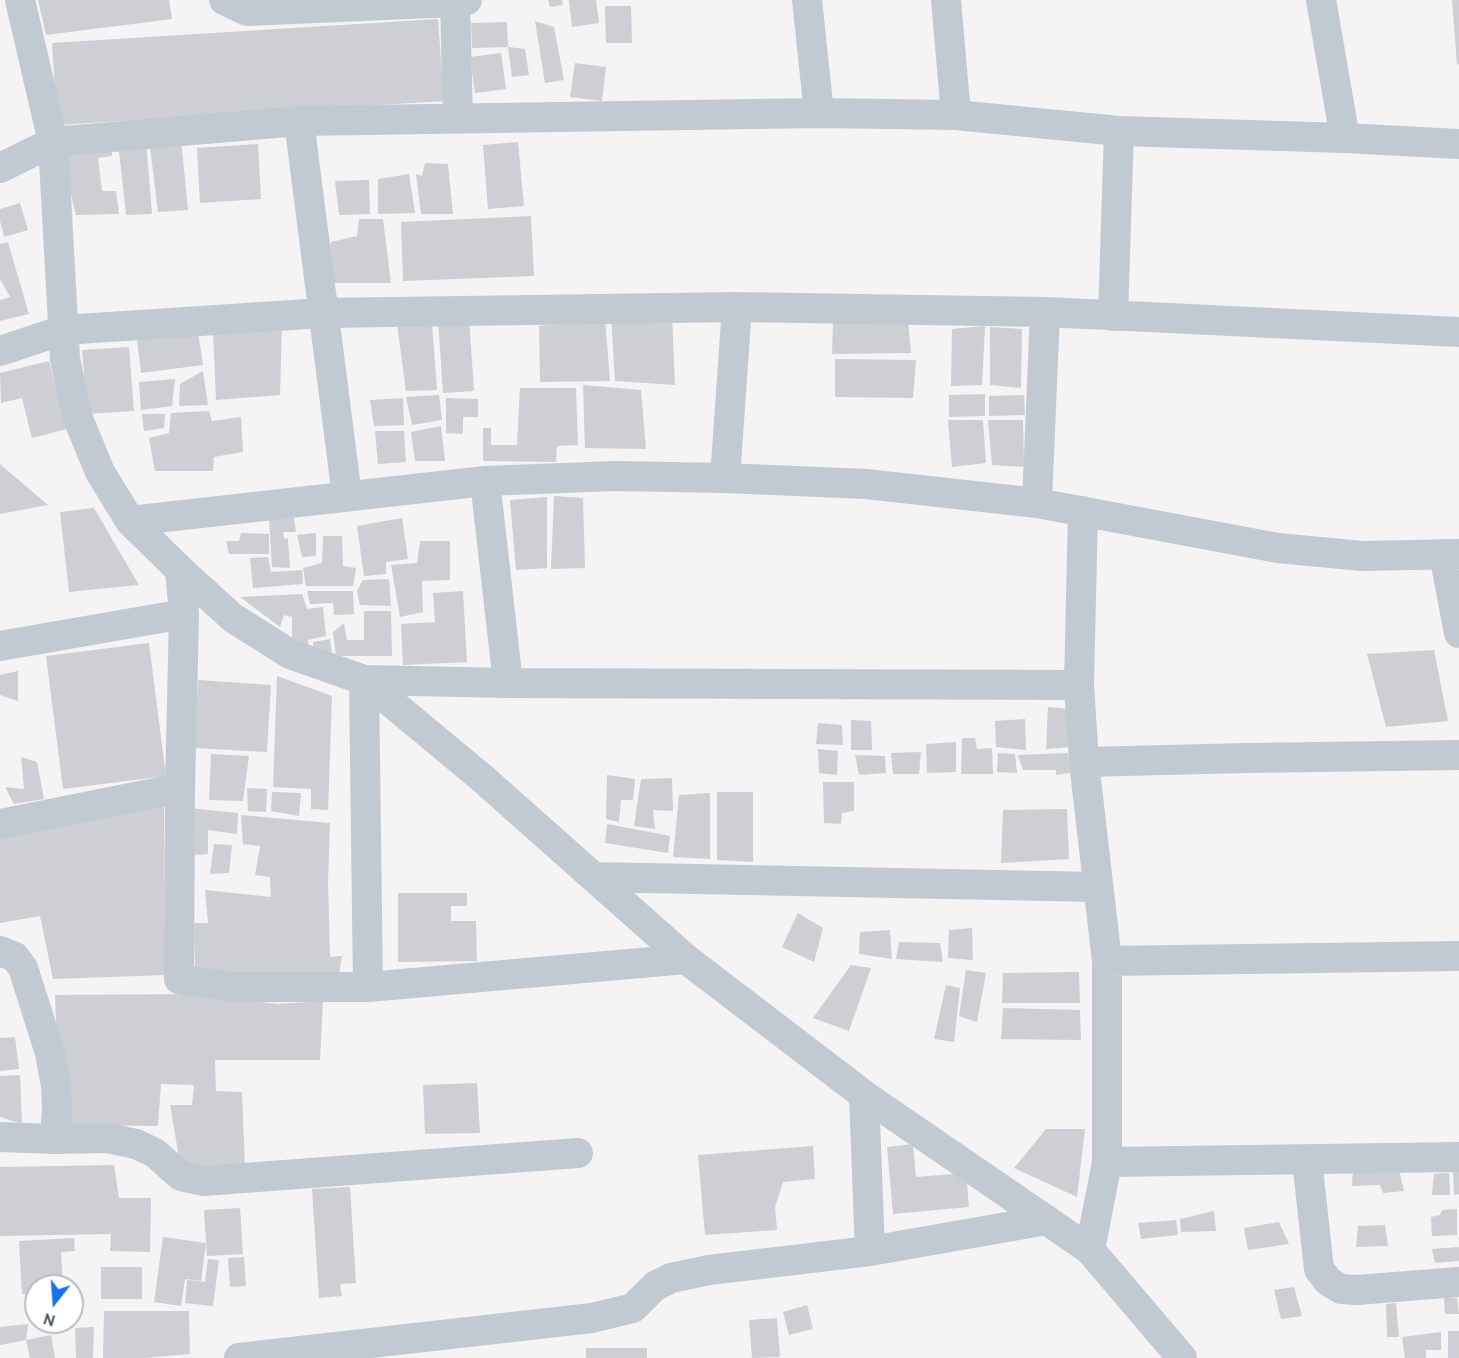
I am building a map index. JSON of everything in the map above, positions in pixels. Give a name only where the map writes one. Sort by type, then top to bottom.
[{"type":"street","points":[[20,0],[53,142],[65,359],[78,416],[100,472],[130,521],[233,618],[290,654],[364,680],[1078,685]]},
{"type":"street","points":[[224,0],[247,11],[461,1],[458,119]]},
{"type":"street","points":[[807,0],[819,113]]},
{"type":"street","points":[[946,0],[956,116]]},
{"type":"street","points":[[1322,0],[1345,138]]},
{"type":"street","points":[[0,168],[53,142],[299,121],[819,113],[956,116],[1119,131],[1459,144]]},
{"type":"street","points":[[299,121],[347,496]]},
{"type":"street","points":[[1113,316],[1119,131]]},
{"type":"street","points":[[725,478],[737,307]]},
{"type":"street","points":[[0,351],[63,330],[323,313],[737,307],[1045,312],[1459,332]]},
{"type":"street","points":[[1037,503],[1045,312]]},
{"type":"street","points":[[130,521],[485,481],[616,476],[866,484],[1037,503],[1278,548],[1362,556],[1451,554],[1459,633]]},
{"type":"street","points":[[485,481],[508,682]]},
{"type":"street","points":[[1083,511],[1078,685],[1097,887],[1107,961],[1107,1162],[1090,1250]]},
{"type":"street","points":[[180,570],[184,614],[179,979],[233,987],[368,987],[687,958]]},
{"type":"street","points":[[0,646],[184,614]]},
{"type":"street","points":[[364,680],[482,778],[687,958],[864,1095],[1090,1250],[1182,1358]]},
{"type":"street","points":[[364,680],[368,987]]},
{"type":"street","points":[[1084,762],[1459,755]]},
{"type":"street","points":[[0,824],[180,788]]},
{"type":"street","points":[[595,877],[1097,887]]},
{"type":"street","points":[[0,951],[15,957],[23,968],[50,1053],[56,1097],[55,1139]]},
{"type":"street","points":[[1107,961],[1459,956]]},
{"type":"street","points":[[864,1095],[870,1251]]},
{"type":"street","points":[[0,1137],[107,1138],[136,1144],[155,1153],[181,1176],[204,1181],[578,1153]]},
{"type":"street","points":[[1107,1162],[1459,1156]]},
{"type":"street","points":[[1307,1160],[1319,1269],[1328,1281],[1341,1289],[1357,1290],[1459,1282]]},
{"type":"street","points":[[239,1358],[592,1318],[633,1308],[655,1286],[671,1278],[709,1270],[870,1251],[1047,1220]]},
{"type":"building","points":[[38,0],[169,0],[172,19],[46,35]]},
{"type":"building","points":[[548,0],[562,0],[563,5],[550,7]]},
{"type":"building","points":[[569,0],[596,0],[599,23],[572,27]]},
{"type":"building","points":[[1452,0],[1459,0],[1459,64],[1457,65]]},
{"type":"building","points":[[605,6],[631,6],[632,43],[606,43]]},
{"type":"building","points":[[438,19],[444,101],[57,125],[52,43]]},
{"type":"building","points":[[535,21],[554,27],[564,80],[545,83]]},
{"type":"building","points":[[507,22],[508,47],[472,48],[471,23]]},
{"type":"building","points":[[508,47],[525,49],[529,75],[512,77]]},
{"type":"building","points":[[501,53],[506,89],[475,93],[470,57]]},
{"type":"building","points":[[575,63],[606,67],[602,101],[570,97]]},
{"type":"building","points":[[149,139],[181,139],[188,210],[158,212]]},
{"type":"building","points":[[146,140],[152,214],[126,215],[118,142]]},
{"type":"building","points":[[518,142],[524,206],[488,209],[483,145]]},
{"type":"building","points":[[258,144],[261,199],[200,203],[197,148]]},
{"type":"building","points":[[111,145],[112,156],[98,158],[102,191],[116,191],[119,214],[76,215],[59,147]]},
{"type":"building","points":[[425,163],[448,164],[453,214],[421,214],[416,174],[422,176]]},
{"type":"building","points":[[409,174],[415,213],[378,214],[378,179]]},
{"type":"building","points":[[369,180],[370,214],[339,215],[335,181]]},
{"type":"building","points":[[20,203],[28,230],[4,237],[0,209]]},
{"type":"building","points":[[531,216],[534,276],[403,281],[401,222]]},
{"type":"building","points":[[359,219],[383,219],[391,283],[325,283],[331,242],[357,236]]},
{"type":"building","points":[[8,242],[29,314],[0,321],[0,300],[10,297],[0,279],[0,244]]},
{"type":"building","points":[[611,314],[672,316],[675,385],[615,381]]},
{"type":"building","points":[[469,318],[474,391],[443,393],[438,320]]},
{"type":"building","points":[[605,319],[610,381],[540,382],[539,326]]},
{"type":"building","points":[[908,319],[911,353],[832,354],[833,321]]},
{"type":"building","points":[[432,323],[437,390],[406,391],[397,324]]},
{"type":"building","points":[[282,325],[280,395],[216,400],[213,331]]},
{"type":"building","points":[[985,326],[982,385],[951,386],[952,329]]},
{"type":"building","points":[[990,327],[1022,329],[1021,388],[990,385]]},
{"type":"building","points":[[198,332],[203,365],[141,373],[137,340]]},
{"type":"building","points":[[129,347],[134,411],[87,414],[82,350]]},
{"type":"building","points":[[835,359],[916,360],[913,398],[835,397]]},
{"type":"building","points":[[49,361],[67,429],[32,438],[22,398],[1,403],[0,373]]},
{"type":"building","points":[[203,371],[208,405],[179,406],[180,384]]},
{"type":"building","points":[[175,379],[172,406],[141,410],[139,382]]},
{"type":"building","points":[[583,385],[641,390],[646,449],[585,448]]},
{"type":"building","points":[[520,388],[576,388],[578,445],[557,446],[556,462],[483,461],[483,428],[491,428],[491,445],[517,445]]},
{"type":"building","points":[[985,394],[985,416],[949,417],[949,395]]},
{"type":"building","points":[[439,395],[442,420],[412,425],[406,397]]},
{"type":"building","points":[[1024,395],[1025,415],[989,416],[989,396]]},
{"type":"building","points":[[403,398],[404,425],[374,426],[370,400]]},
{"type":"building","points":[[446,398],[478,399],[478,417],[463,417],[463,434],[446,433]]},
{"type":"building","points":[[209,411],[212,421],[241,417],[243,452],[214,457],[213,471],[155,471],[149,438],[169,433],[171,413]]},
{"type":"building","points":[[142,414],[165,414],[164,428],[144,431]]},
{"type":"building","points":[[948,420],[983,420],[986,463],[952,467]]},
{"type":"building","points":[[988,420],[1023,420],[1024,467],[992,465]]},
{"type":"building","points":[[441,426],[445,461],[415,461],[411,432]]},
{"type":"building","points":[[375,431],[404,431],[406,462],[378,464]]},
{"type":"building","points":[[0,464],[48,505],[0,514]]},
{"type":"building","points":[[554,496],[583,498],[585,568],[551,569]]},
{"type":"building","points":[[547,497],[547,568],[516,570],[510,500]]},
{"type":"building","points":[[94,508],[139,585],[69,592],[60,512]]},
{"type":"building","points":[[269,518],[294,518],[296,532],[283,532],[284,538],[288,539],[290,568],[272,567]]},
{"type":"building","points":[[402,518],[408,559],[386,562],[386,574],[364,576],[357,526]]},
{"type":"building","points":[[241,533],[269,534],[269,554],[229,554],[226,541],[239,541]]},
{"type":"building","points":[[316,533],[316,556],[302,557],[297,535]]},
{"type":"building","points":[[323,536],[342,536],[343,566],[356,568],[353,586],[306,586],[303,568],[322,563]]},
{"type":"building","points":[[420,541],[450,541],[450,580],[422,581],[423,612],[400,617],[391,565],[417,563]]},
{"type":"building","points":[[268,557],[271,572],[302,570],[303,584],[253,588],[250,558]]},
{"type":"building","points":[[389,579],[391,606],[360,605],[357,591],[363,580]]},
{"type":"building","points":[[307,591],[353,591],[354,614],[334,615],[333,603],[310,604]]},
{"type":"building","points":[[463,591],[467,662],[403,665],[401,624],[435,622],[433,593]]},
{"type":"building","points":[[302,594],[307,609],[323,607],[326,636],[308,640],[310,653],[292,649],[292,617],[284,615],[280,627],[240,597]]},
{"type":"building","points":[[364,611],[391,611],[392,656],[336,656],[333,632],[344,623],[347,640],[364,640]]},
{"type":"building","points":[[330,639],[332,653],[314,654],[313,642]]},
{"type":"building","points":[[149,643],[166,776],[63,789],[46,656]]},
{"type":"building","points":[[1434,650],[1448,721],[1386,727],[1367,654]]},
{"type":"building","points":[[18,671],[18,701],[0,695],[0,675]]},
{"type":"building","points":[[277,676],[332,696],[328,810],[311,809],[311,789],[273,787]]},
{"type":"building","points":[[198,680],[271,685],[267,752],[194,748]]},
{"type":"building","points":[[1048,707],[1070,709],[1072,747],[1046,749]]},
{"type":"building","points":[[1025,719],[1026,750],[996,747],[995,721]]},
{"type":"building","points":[[851,720],[871,721],[872,750],[851,750]]},
{"type":"building","points":[[818,723],[842,725],[843,745],[816,744]]},
{"type":"building","points":[[962,738],[975,738],[977,749],[992,748],[993,774],[961,774]]},
{"type":"building","points":[[956,742],[956,772],[927,773],[926,744]]},
{"type":"building","points":[[818,749],[838,751],[837,775],[819,773]]},
{"type":"building","points":[[921,752],[919,774],[893,774],[891,753]]},
{"type":"building","points":[[998,753],[1015,754],[1017,773],[997,772]]},
{"type":"building","points":[[1068,753],[1070,773],[1056,775],[1056,770],[1023,770],[1018,755]]},
{"type":"building","points":[[211,754],[249,756],[243,801],[209,800]]},
{"type":"building","points":[[855,755],[885,756],[886,773],[859,775]]},
{"type":"building","points":[[21,757],[37,762],[44,799],[14,804],[5,787],[24,789]]},
{"type":"building","points":[[607,775],[635,779],[633,800],[621,800],[619,822],[606,819]]},
{"type":"building","points":[[672,778],[673,811],[653,810],[655,829],[634,826],[641,779]]},
{"type":"building","points":[[823,782],[854,782],[854,811],[842,813],[841,824],[824,823]]},
{"type":"building","points":[[247,788],[267,789],[266,812],[248,811]]},
{"type":"building","points":[[272,792],[301,793],[299,816],[271,811]]},
{"type":"building","points":[[717,792],[753,792],[753,862],[717,860]]},
{"type":"building","points":[[710,793],[710,859],[673,857],[679,795]]},
{"type":"building","points":[[164,806],[165,975],[53,979],[40,916],[0,923],[0,828]]},
{"type":"building","points":[[189,808],[238,813],[237,834],[208,830],[208,854],[195,855]]},
{"type":"building","points":[[1067,809],[1069,859],[1001,863],[1003,810]]},
{"type":"building","points":[[241,815],[330,823],[328,880],[330,957],[342,956],[339,974],[195,974],[194,923],[208,923],[205,890],[271,897],[270,877],[255,875],[260,846],[243,844]]},
{"type":"building","points":[[607,824],[670,836],[668,853],[605,843]]},
{"type":"building","points":[[214,844],[232,845],[229,873],[210,874]]},
{"type":"building","points":[[398,893],[467,893],[467,906],[451,906],[451,921],[476,921],[477,961],[398,962]]},
{"type":"building","points":[[798,913],[823,928],[814,962],[782,947]]},
{"type":"building","points":[[972,928],[973,960],[948,958],[949,930]]},
{"type":"building","points":[[890,930],[892,959],[859,954],[860,932]]},
{"type":"building","points":[[899,942],[940,943],[943,962],[896,959]]},
{"type":"building","points":[[851,965],[871,968],[849,1031],[813,1018]]},
{"type":"building","points":[[966,970],[986,973],[977,1022],[959,1016]]},
{"type":"building","points":[[1079,972],[1080,1003],[1002,1003],[1003,973]]},
{"type":"building","points":[[946,985],[960,988],[954,1042],[934,1039]]},
{"type":"building","points":[[186,994],[278,1004],[323,1001],[320,1060],[215,1060],[216,1091],[242,1092],[245,1168],[181,1169],[170,1105],[192,1105],[194,1085],[161,1084],[158,1126],[60,1125],[55,995]]},
{"type":"building","points":[[1003,1008],[1080,1010],[1081,1040],[1001,1039]]},
{"type":"building","points":[[15,1037],[19,1069],[0,1071],[0,1038]]},
{"type":"building","points":[[20,1075],[22,1124],[0,1117],[0,1076]]},
{"type":"building","points":[[477,1083],[480,1133],[425,1134],[423,1085]]},
{"type":"building","points":[[1046,1129],[1085,1129],[1077,1197],[1014,1168]]},
{"type":"building","points":[[913,1144],[916,1177],[966,1173],[969,1207],[893,1214],[887,1147]]},
{"type":"building","points":[[813,1146],[815,1179],[783,1182],[775,1207],[777,1230],[705,1235],[698,1155]]},
{"type":"building","points":[[114,1165],[119,1198],[151,1198],[150,1252],[110,1251],[111,1234],[0,1236],[0,1167]]},
{"type":"building","points":[[1353,1169],[1399,1169],[1404,1191],[1383,1193],[1380,1185],[1352,1186]]},
{"type":"building","points":[[1453,1170],[1459,1170],[1459,1194],[1454,1195]]},
{"type":"building","points":[[1449,1173],[1450,1195],[1432,1195],[1434,1174]]},
{"type":"building","points":[[350,1187],[356,1283],[340,1284],[342,1296],[319,1298],[312,1189]]},
{"type":"building","points":[[240,1208],[243,1254],[207,1256],[204,1210]]},
{"type":"building","points":[[1457,1209],[1457,1235],[1432,1236],[1431,1217],[1440,1215],[1442,1210]]},
{"type":"building","points":[[1214,1211],[1216,1231],[1181,1232],[1180,1219]]},
{"type":"building","points":[[1176,1220],[1178,1235],[1141,1239],[1138,1223]]},
{"type":"building","points":[[1279,1222],[1289,1244],[1248,1250],[1244,1228]]},
{"type":"building","points":[[1385,1225],[1388,1246],[1356,1247],[1358,1226]]},
{"type":"building","points":[[163,1237],[206,1243],[201,1281],[185,1279],[181,1306],[154,1302]]},
{"type":"building","points":[[74,1238],[75,1251],[61,1252],[62,1274],[24,1274],[24,1294],[22,1294],[19,1241]]},
{"type":"building","points":[[1459,1247],[1459,1261],[1435,1263],[1432,1249]]},
{"type":"building","points":[[244,1257],[246,1286],[230,1287],[228,1258]]},
{"type":"building","points":[[208,1259],[219,1260],[213,1306],[185,1303],[187,1280],[205,1282]]},
{"type":"building","points":[[101,1267],[142,1267],[142,1299],[101,1299]]},
{"type":"building","points":[[1294,1287],[1302,1316],[1281,1319],[1274,1290]]},
{"type":"building","points":[[1444,1298],[1457,1298],[1459,1314],[1445,1314]]},
{"type":"building","points":[[1396,1303],[1399,1337],[1387,1337],[1386,1304]]},
{"type":"building","points":[[807,1305],[813,1329],[789,1335],[783,1312]]},
{"type":"building","points":[[104,1311],[189,1311],[190,1354],[144,1358],[103,1358]]},
{"type":"building","points":[[777,1318],[780,1357],[752,1358],[749,1320]]},
{"type":"building","points":[[24,1324],[26,1340],[0,1345],[0,1327]]},
{"type":"building","points":[[94,1327],[93,1358],[76,1358],[75,1334],[84,1334],[84,1328]]},
{"type":"building","points":[[1448,1331],[1459,1331],[1459,1358],[1448,1358]]},
{"type":"building","points":[[1441,1332],[1441,1350],[1426,1350],[1426,1358],[1405,1358],[1402,1337]]},
{"type":"building","points":[[51,1335],[55,1358],[30,1358],[26,1340]]},
{"type":"building","points":[[586,1348],[647,1348],[647,1358],[586,1358]]}]
